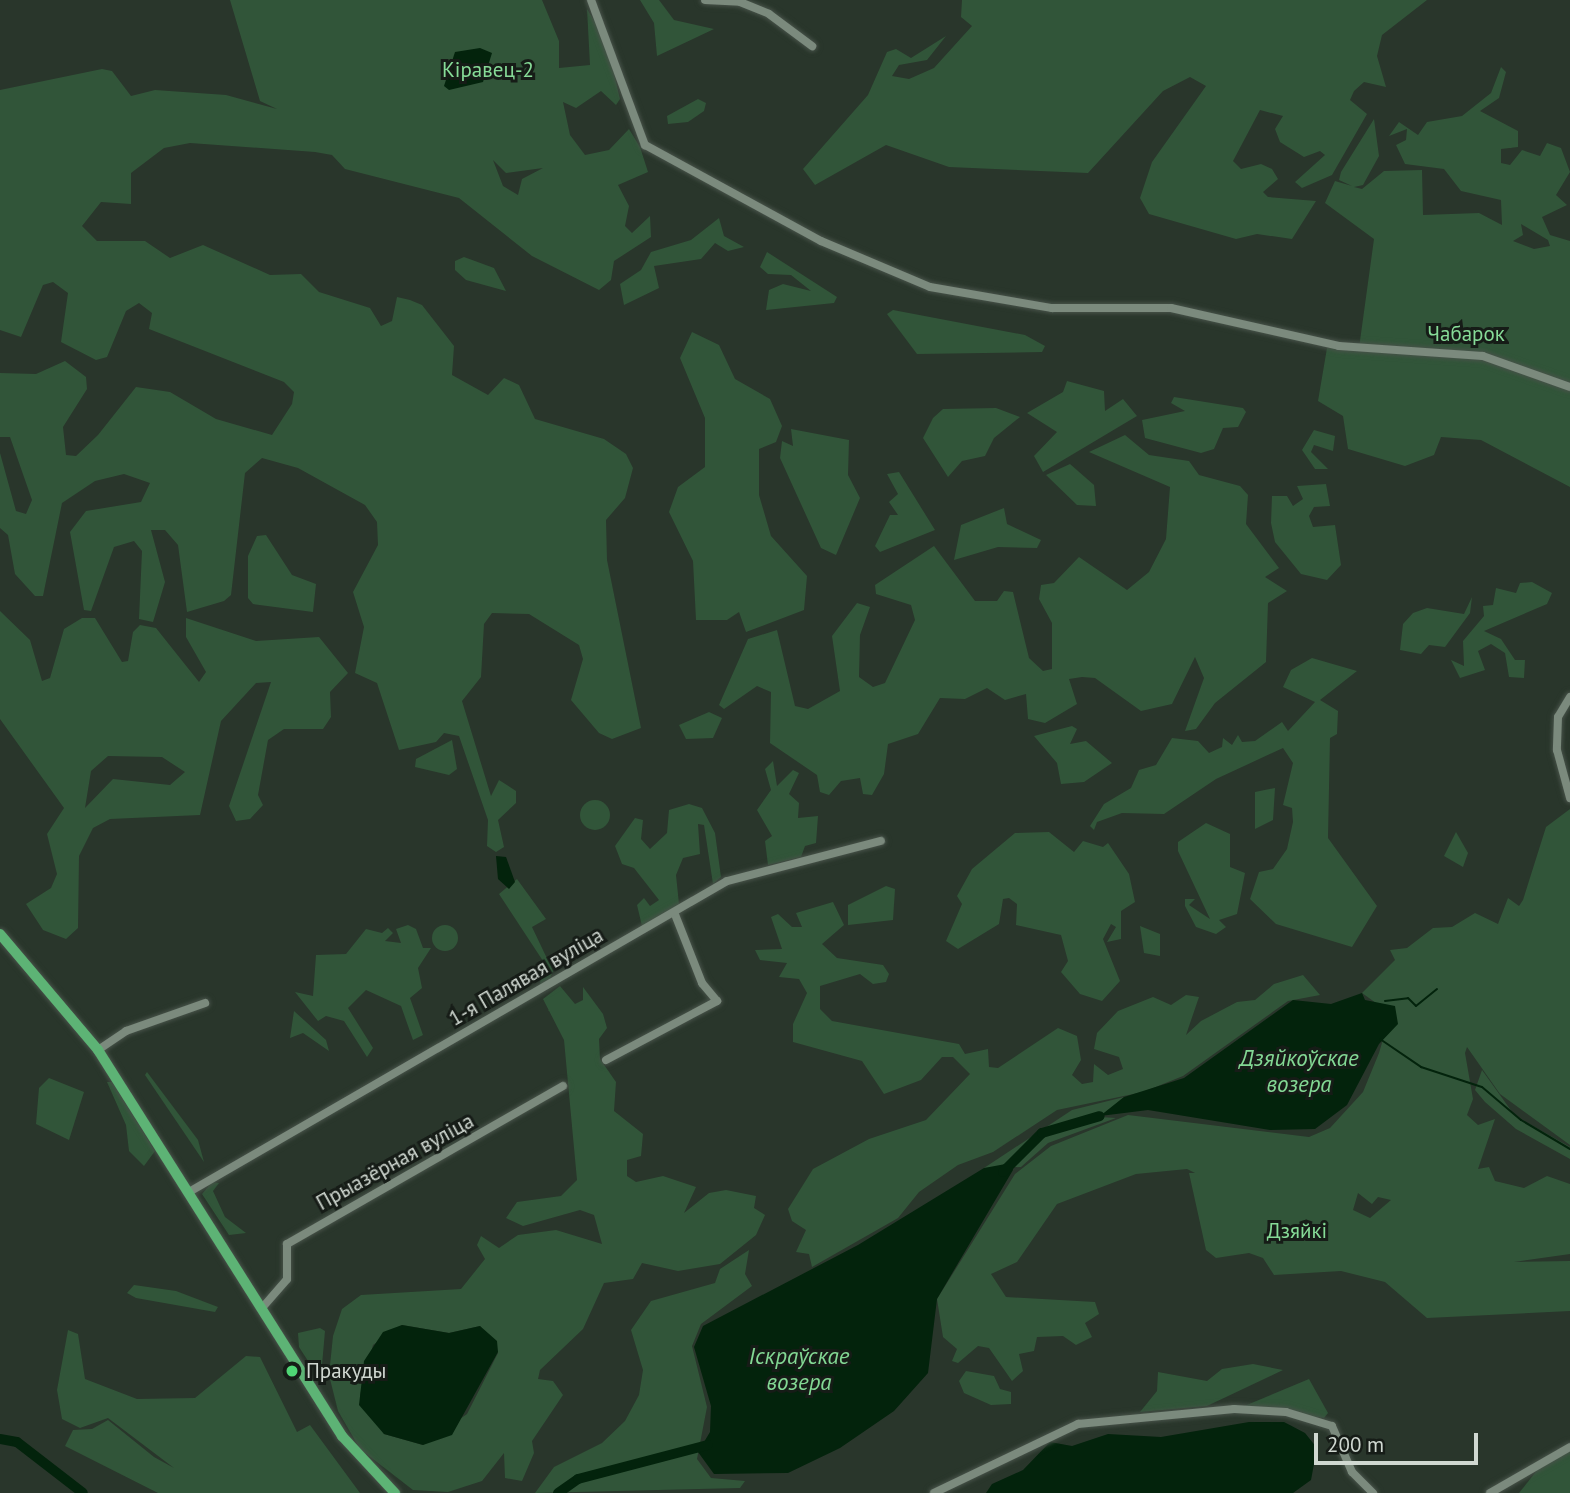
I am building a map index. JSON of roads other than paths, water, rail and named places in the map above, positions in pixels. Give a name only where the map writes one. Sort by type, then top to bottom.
[{"type":"main road","points":[[0,934],[98,1050],[355,1455],[395,1493]]},
{"type":"street","points":[[591,0],[645,145],[821,241],[930,287],[1052,308],[1171,308],[1315,342],[1493,358],[1570,387]]},
{"type":"street","points":[[705,0],[759,10],[812,47]]},
{"type":"street","points":[[1570,697],[1558,717],[1557,750],[1570,798]]},
{"type":"street","name":"1-я Палявая вуліца","points":[[189,1192],[727,881],[881,841]]},
{"type":"street","points":[[606,1060],[718,1000],[702,982],[674,912]]},
{"type":"street","points":[[98,1050],[112,1041],[205,1003]]},
{"type":"street","name":"Прыазёрная вуліца","points":[[262,1308],[280,1291],[287,1244],[563,1086]]},
{"type":"street","points":[[934,1493],[1078,1424],[1234,1409],[1286,1412],[1332,1426],[1352,1472],[1373,1493]]},
{"type":"street","points":[[1490,1493],[1570,1447]]},
{"type":"water","points":[[480,48],[492,53],[483,82],[449,90],[444,86],[455,52]]},
{"type":"water","points":[[496,856],[506,857],[515,882],[509,889],[498,879]]},
{"type":"water","name":"Дзяйкоўскае возера","points":[[1362,993],[1365,1000],[1395,1006],[1398,1024],[1379,1044],[1347,1105],[1315,1129],[1270,1130],[1148,1110],[1100,1116],[1124,1097],[1184,1078],[1293,1000],[1331,1004]]},
{"type":"water","name":"Іскраўскае возера","points":[[1011,1163],[1013,1170],[937,1299],[928,1373],[894,1411],[840,1448],[788,1473],[714,1474],[698,1452],[710,1432],[711,1406],[694,1347],[703,1326],[858,1245],[984,1168]]},
{"type":"water","points":[[402,1325],[449,1333],[480,1326],[497,1341],[498,1352],[452,1435],[423,1445],[384,1434],[359,1405],[364,1361],[383,1332]]},
{"type":"water","points":[[1249,1422],[1284,1422],[1305,1433],[1317,1448],[1311,1480],[1293,1493],[986,1493],[992,1484],[1023,1470],[1050,1442],[1072,1446],[1108,1434],[1161,1437]]},
{"type":"waterway","points":[[1385,1001],[1408,998],[1416,1006],[1437,989]]},
{"type":"waterway","points":[[1380,1039],[1421,1067],[1482,1087],[1521,1120],[1570,1149]]},
{"type":"waterway","points":[[1003,1172],[1042,1133],[1100,1116]]},
{"type":"waterway","points":[[0,1439],[17,1442],[83,1493]]},
{"type":"waterway","points":[[558,1493],[578,1479],[708,1445]]},
{"type":"place","name":"Пракуды","points":[[292,1371]]},
{"type":"park label","name":"Кіравец-2","points":[[488,70]]},
{"type":"park label","name":"Чабарок","points":[[1466,334]]},
{"type":"park label","name":"Дзяйкі","points":[[1297,1231]]}]
